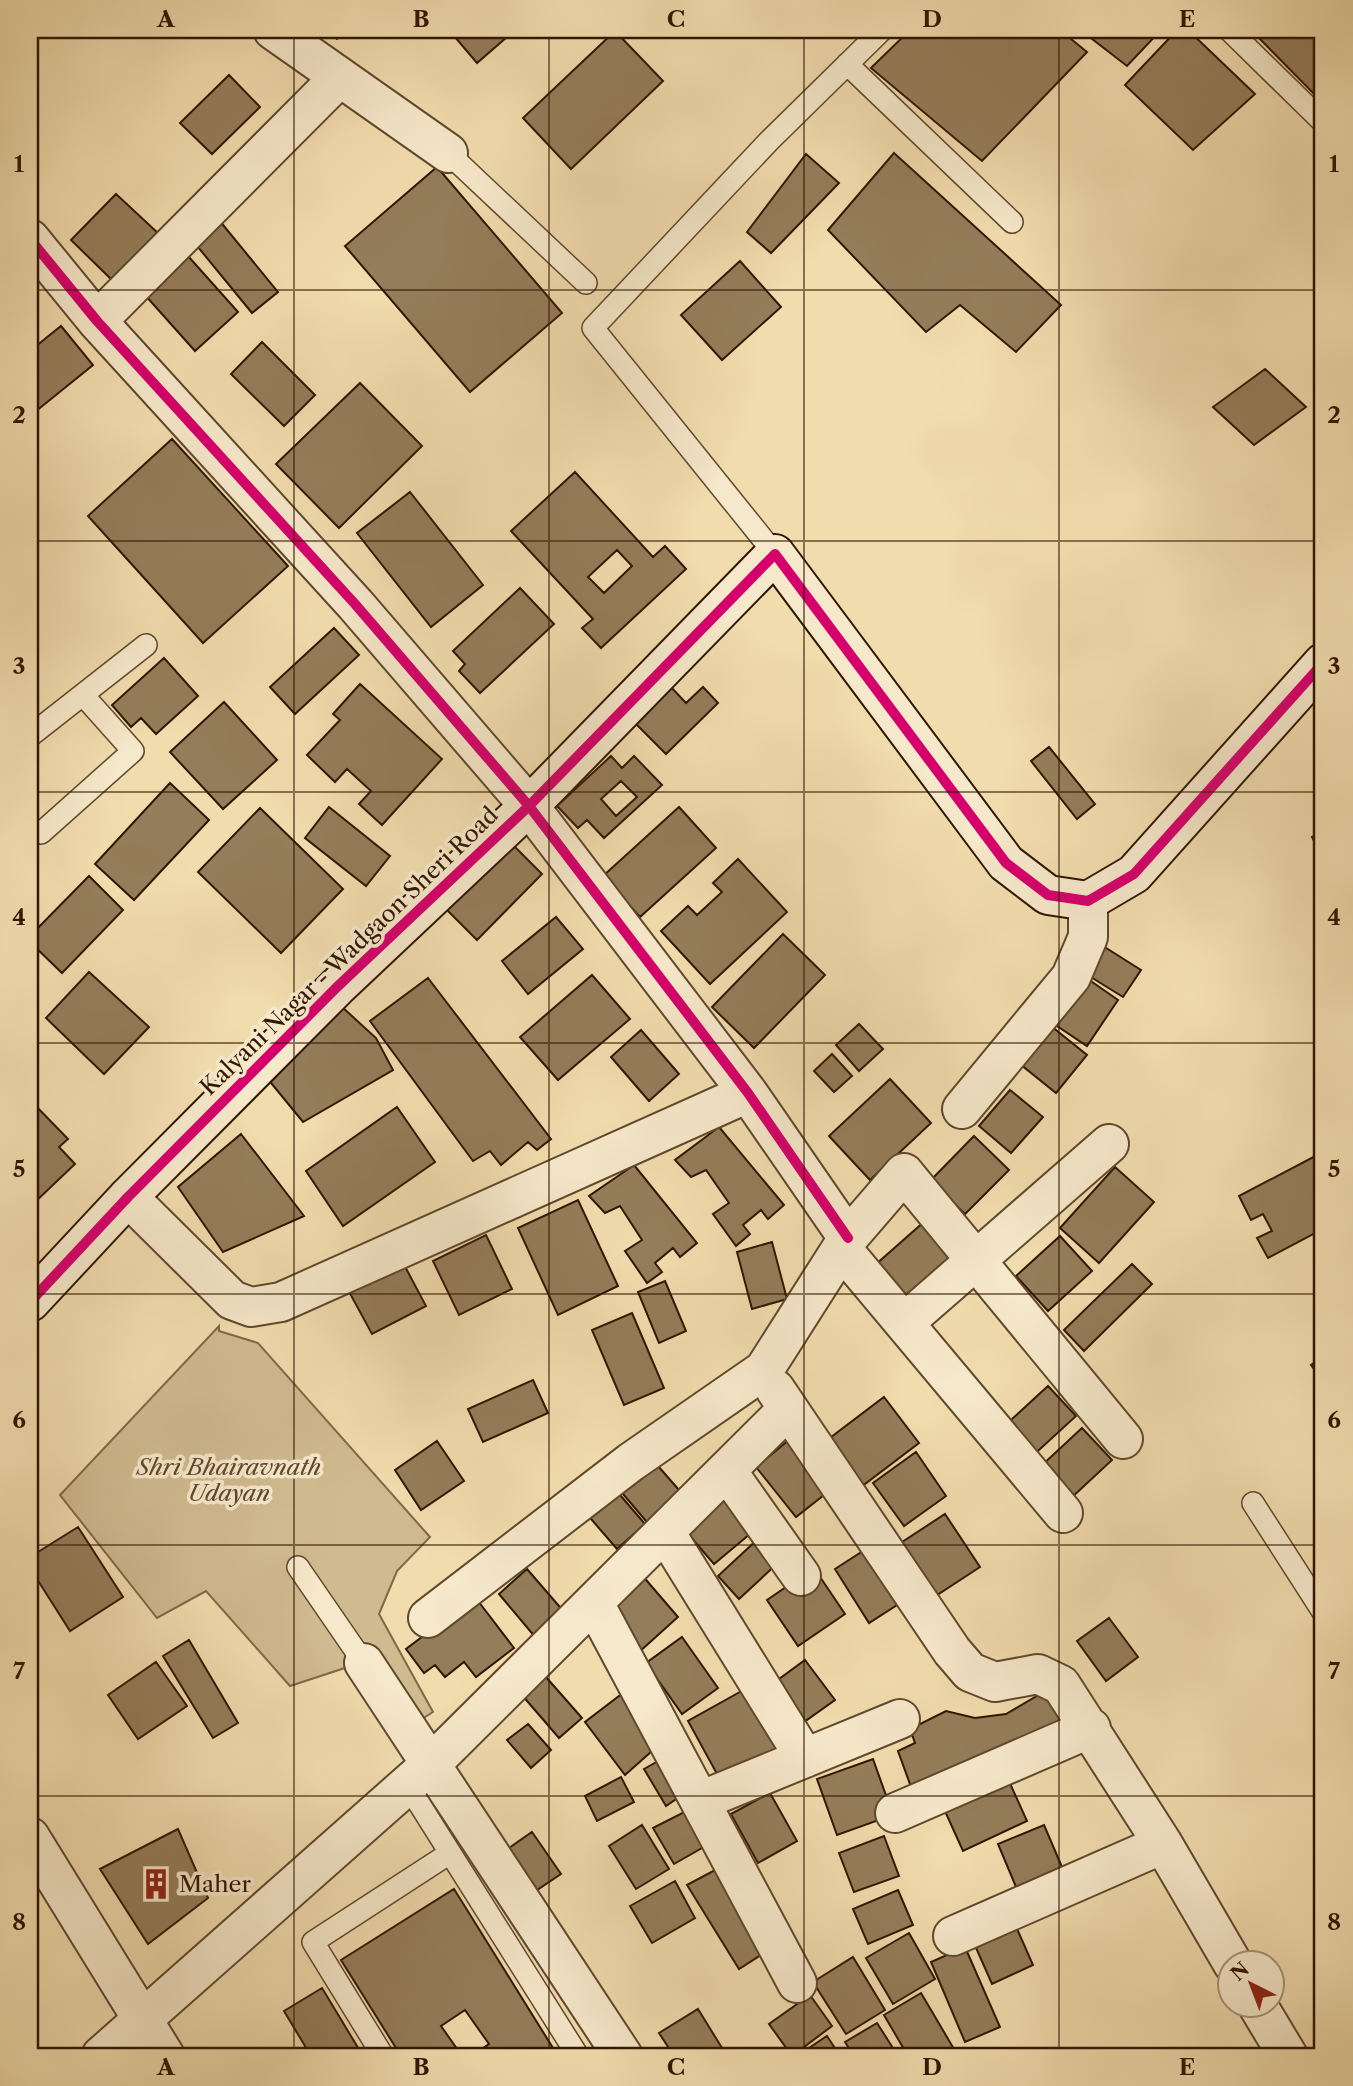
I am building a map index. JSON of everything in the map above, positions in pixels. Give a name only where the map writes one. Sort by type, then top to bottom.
[{"type":"street","points":[[273,30],[448,153]]},
{"type":"street","points":[[97,321],[340,77]]},
{"type":"street","points":[[30,239],[97,321],[355,604],[529,806],[748,1093],[845,1244],[904,1322],[1063,1513]]},
{"type":"street","points":[[775,554],[1006,863],[1048,895],[1088,901],[1134,874],[1323,663]]},
{"type":"street","name":"Kalyani Nagar - Wadgaon Sheri Road","points":[[34,1292],[337,987],[529,806],[775,554]]},
{"type":"street","points":[[962,1109],[1071,977],[1088,937],[1088,901]]},
{"type":"street","points":[[128,1197],[232,1300],[251,1307],[281,1303],[748,1093]]},
{"type":"street","points":[[904,1322],[1109,1144]]},
{"type":"street","points":[[428,1618],[631,1462],[764,1370],[845,1244],[904,1173],[1123,1439]]},
{"type":"street","points":[[764,1370],[952,1651],[970,1672],[995,1682],[1038,1674],[1061,1685],[1163,1844],[1225,1950]]},
{"type":"street","points":[[101,2056],[420,1775],[788,1409]]},
{"type":"street","points":[[727,1471],[801,1576]]},
{"type":"street","points":[[665,1532],[805,1758]]},
{"type":"street","points":[[594,1603],[797,1983]]},
{"type":"street","points":[[364,1662],[420,1775],[622,2056]]},
{"type":"street","points":[[700,1801],[900,1719]]},
{"type":"street","points":[[895,1813],[1091,1728]]},
{"type":"street","points":[[30,1837],[165,2056]]},
{"type":"street","points":[[953,1936],[1163,1844]]},
{"type":"street","points":[[1266,2020],[1288,2056]]},
{"type":"lane","points":[[775,554],[593,328],[769,141],[882,30]]},
{"type":"lane","points":[[1229,30],[1323,122]]},
{"type":"lane","points":[[847,64],[1012,222]]},
{"type":"lane","points":[[448,153],[586,283]]},
{"type":"lane","points":[[30,736],[146,645]]},
{"type":"lane","points":[[41,834],[133,751],[83,695]]},
{"type":"lane","points":[[1253,1503],[1323,1612]]},
{"type":"lane","points":[[298,1567],[364,1662]]},
{"type":"lane","points":[[420,1775],[450,1853],[578,2056]]},
{"type":"lane","points":[[383,2056],[313,1942],[450,1853]]},
{"type":"green space","name":"Shri Bhairavnath Udayan","points":[[219,1326],[219,1331],[258,1343],[430,1537],[397,1571],[379,1614],[433,1712],[400,1733],[348,1667],[290,1686],[206,1591],[157,1618],[60,1495]]},
{"type":"building","points":[[326,30],[346,30],[337,39]]},
{"type":"building","points":[[449,30],[515,30],[477,63]]},
{"type":"building","points":[[910,30],[1060,30],[1087,52],[982,161],[871,68]]},
{"type":"building","points":[[1091,30],[1161,30],[1127,66],[1087,35]]},
{"type":"building","points":[[1177,30],[1188,30],[1255,94],[1193,150],[1125,85]]},
{"type":"building","points":[[1251,30],[1323,30],[1323,103]]},
{"type":"building","points":[[615,31],[663,81],[571,169],[523,118]]},
{"type":"building","points":[[229,75],[260,107],[212,154],[180,123]]},
{"type":"building","points":[[894,153],[1061,305],[1016,352],[960,305],[926,332],[828,230]]},
{"type":"building","points":[[806,154],[839,183],[771,253],[747,232]]},
{"type":"building","points":[[437,167],[562,313],[470,392],[345,246]]},
{"type":"building","points":[[116,194],[159,234],[114,282],[71,240]]},
{"type":"building","points":[[219,220],[278,292],[252,313],[193,241]]},
{"type":"building","points":[[188,256],[238,312],[195,351],[145,295]]},
{"type":"building","points":[[740,261],[781,307],[722,360],[681,315]]},
{"type":"building","points":[[61,326],[93,365],[30,416],[30,351]]},
{"type":"building","points":[[262,342],[315,395],[284,426],[231,374]]},
{"type":"building","points":[[1265,369],[1306,407],[1254,445],[1213,407]]},
{"type":"building","points":[[360,383],[422,446],[339,528],[276,464]]},
{"type":"building","points":[[172,439],[288,566],[203,643],[88,516]]},
{"type":"building","points":[[575,472],[653,557],[665,546],[686,569],[601,648],[582,628],[593,619],[511,531]],"holes":[[[617,550],[632,566],[604,593],[588,577]]]},
{"type":"building","points":[[410,492],[483,585],[431,627],[357,533]]},
{"type":"building","points":[[520,588],[554,624],[480,693],[459,671],[465,664],[453,651]]},
{"type":"building","points":[[334,628],[359,655],[295,714],[270,687]]},
{"type":"building","points":[[164,658],[198,696],[156,734],[141,718],[131,727],[112,705]]},
{"type":"building","points":[[360,684],[442,759],[382,825],[359,804],[371,791],[347,769],[335,782],[307,755],[340,720],[333,714]]},
{"type":"building","points":[[669,685],[686,703],[703,687],[718,703],[666,754],[633,721]]},
{"type":"building","points":[[224,702],[277,760],[223,809],[170,752]]},
{"type":"building","points":[[1049,747],[1095,804],[1077,819],[1031,761]]},
{"type":"building","points":[[611,756],[622,768],[634,756],[662,785],[604,838],[587,820],[578,828],[557,806]],"holes":[[[621,781],[637,797],[616,816],[601,799]]]},
{"type":"building","points":[[170,783],[209,820],[134,900],[95,864]]},
{"type":"building","points":[[329,807],[390,856],[366,886],[305,838]]},
{"type":"building","points":[[679,807],[716,848],[640,917],[603,876]]},
{"type":"building","points":[[260,808],[343,889],[281,953],[198,872]]},
{"type":"building","points":[[1323,832],[1323,859],[1312,837]]},
{"type":"building","points":[[511,843],[542,874],[477,940],[446,909]]},
{"type":"building","points":[[738,859],[787,912],[710,984],[661,931],[688,906],[697,915],[722,892],[713,883]]},
{"type":"building","points":[[89,876],[123,910],[62,973],[30,942],[30,936]]},
{"type":"building","points":[[556,917],[583,949],[528,994],[502,961]]},
{"type":"building","points":[[783,934],[825,975],[754,1048],[712,1007]]},
{"type":"building","points":[[1103,946],[1141,970],[1123,997],[1086,974]]},
{"type":"building","points":[[89,972],[149,1027],[104,1074],[46,1018]]},
{"type":"building","points":[[592,975],[630,1019],[558,1080],[520,1037]]},
{"type":"building","points":[[1085,977],[1118,1000],[1087,1046],[1054,1024]]},
{"type":"building","points":[[428,978],[551,1139],[537,1150],[528,1142],[501,1165],[490,1151],[473,1161],[370,1021]]},
{"type":"building","points":[[341,1006],[376,1038],[393,1070],[303,1122],[267,1078]]},
{"type":"building","points":[[859,1024],[883,1049],[859,1071],[836,1045]]},
{"type":"building","points":[[1051,1026],[1087,1055],[1056,1093],[1020,1064]]},
{"type":"building","points":[[641,1030],[679,1074],[649,1101],[611,1057]]},
{"type":"building","points":[[832,1054],[852,1076],[834,1092],[814,1071]]},
{"type":"building","points":[[890,1079],[931,1123],[870,1180],[829,1136]]},
{"type":"building","points":[[1010,1090],[1043,1117],[1011,1153],[979,1126]]},
{"type":"building","points":[[30,1100],[68,1139],[59,1147],[75,1164],[33,1204],[30,1200]]},
{"type":"building","points":[[397,1107],[435,1162],[343,1226],[306,1171]]},
{"type":"building","points":[[719,1127],[784,1205],[768,1219],[761,1210],[743,1225],[750,1234],[736,1246],[713,1214],[729,1203],[706,1170],[691,1177],[675,1160]]},
{"type":"building","points":[[241,1134],[304,1216],[223,1252],[178,1187]]},
{"type":"building","points":[[974,1136],[1009,1170],[965,1214],[930,1181]]},
{"type":"building","points":[[1323,1152],[1323,1229],[1268,1258],[1257,1238],[1272,1231],[1263,1214],[1251,1220],[1239,1196]]},
{"type":"building","points":[[634,1165],[697,1243],[680,1257],[673,1248],[655,1263],[662,1272],[647,1283],[625,1251],[642,1240],[620,1206],[605,1213],[589,1196]]},
{"type":"building","points":[[1115,1167],[1154,1202],[1099,1263],[1060,1228]]},
{"type":"building","points":[[578,1200],[618,1286],[558,1315],[518,1228]]},
{"type":"building","points":[[925,1221],[958,1259],[900,1311],[866,1273]]},
{"type":"building","points":[[486,1235],[512,1289],[459,1315],[433,1261]]},
{"type":"building","points":[[1060,1236],[1092,1271],[1048,1311],[1016,1276]]},
{"type":"building","points":[[772,1242],[787,1299],[752,1309],[737,1252]]},
{"type":"building","points":[[401,1259],[426,1306],[372,1334],[347,1288]]},
{"type":"building","points":[[1132,1264],[1152,1284],[1084,1351],[1064,1330]]},
{"type":"building","points":[[665,1281],[686,1331],[659,1343],[638,1292]]},
{"type":"building","points":[[632,1313],[664,1388],[624,1405],[592,1330]]},
{"type":"building","points":[[1323,1357],[1323,1381],[1311,1365]]},
{"type":"building","points":[[533,1380],[548,1413],[483,1442],[468,1409]]},
{"type":"building","points":[[1048,1386],[1076,1416],[1028,1460],[1000,1430]]},
{"type":"building","points":[[884,1397],[919,1443],[857,1490],[822,1444]]},
{"type":"building","points":[[1082,1428],[1112,1460],[1070,1499],[1040,1467]]},
{"type":"building","points":[[789,1440],[829,1491],[796,1517],[756,1467]]},
{"type":"building","points":[[437,1441],[464,1481],[421,1510],[395,1470]]},
{"type":"building","points":[[916,1452],[946,1496],[904,1526],[873,1483]]},
{"type":"building","points":[[651,1458],[686,1498],[652,1528],[617,1487]]},
{"type":"building","points":[[614,1488],[645,1524],[617,1549],[585,1512]]},
{"type":"building","points":[[724,1492],[756,1529],[714,1564],[683,1528]]},
{"type":"building","points":[[945,1514],[980,1567],[934,1597],[899,1544]]},
{"type":"building","points":[[78,1527],[123,1597],[70,1631],[30,1568],[30,1557]]},
{"type":"building","points":[[760,1537],[781,1560],[739,1599],[718,1576]]},
{"type":"building","points":[[874,1544],[908,1598],[869,1623],[835,1569]]},
{"type":"building","points":[[814,1568],[845,1614],[798,1646],[767,1600]]},
{"type":"building","points":[[527,1569],[565,1613],[536,1638],[499,1594]]},
{"type":"building","points":[[641,1574],[678,1617],[638,1653],[600,1610]]},
{"type":"building","points":[[475,1597],[514,1648],[476,1677],[464,1662],[445,1677],[435,1665],[424,1673],[406,1649]]},
{"type":"building","points":[[1109,1618],[1138,1657],[1106,1681],[1077,1641]]},
{"type":"building","points":[[682,1637],[718,1688],[682,1714],[646,1663]]},
{"type":"building","points":[[189,1640],[238,1723],[213,1738],[163,1656]]},
{"type":"building","points":[[805,1660],[835,1700],[804,1722],[775,1682]]},
{"type":"building","points":[[156,1662],[187,1706],[138,1739],[108,1695]]},
{"type":"building","points":[[538,1668],[582,1718],[559,1738],[515,1687]]},
{"type":"building","points":[[632,1686],[661,1743],[625,1775],[585,1722]]},
{"type":"building","points":[[747,1688],[782,1750],[722,1783],[688,1721]]},
{"type":"building","points":[[1049,1689],[1066,1724],[915,1798],[898,1751],[915,1743],[910,1729],[946,1711],[975,1718],[1006,1714]]},
{"type":"building","points":[[528,1724],[551,1750],[531,1768],[507,1740]]},
{"type":"building","points":[[669,1755],[692,1788],[666,1806],[644,1769]]},
{"type":"building","points":[[873,1759],[893,1815],[837,1835],[817,1779]]},
{"type":"building","points":[[621,1777],[634,1802],[597,1821],[585,1796]]},
{"type":"building","points":[[1008,1779],[1027,1821],[963,1851],[944,1809]]},
{"type":"building","points":[[770,1793],[797,1841],[758,1863],[731,1814]]},
{"type":"building","points":[[696,1806],[714,1841],[674,1864],[653,1828]]},
{"type":"building","points":[[642,1825],[669,1869],[636,1889],[609,1846]]},
{"type":"building","points":[[1044,1825],[1062,1867],[1016,1887],[998,1844]]},
{"type":"building","name":"Maher","points":[[178,1829],[208,1898],[148,1944],[100,1869]]},
{"type":"building","points":[[532,1832],[561,1874],[537,1890],[509,1848]]},
{"type":"building","points":[[884,1836],[899,1876],[854,1892],[839,1853]]},
{"type":"building","points":[[728,1863],[775,1946],[739,1969],[687,1885]]},
{"type":"building","points":[[675,1881],[695,1918],[652,1943],[630,1906]]},
{"type":"building","points":[[454,1889],[558,2056],[471,2056],[489,2044],[465,2010],[441,2026],[462,2056],[401,2056],[341,1960]]},
{"type":"building","points":[[898,1890],[913,1925],[868,1944],[853,1909]]},
{"type":"building","points":[[1014,1922],[1033,1965],[992,1984],[973,1941]]},
{"type":"building","points":[[909,1933],[935,1979],[893,2004],[866,1958]]},
{"type":"building","points":[[965,1947],[1000,2027],[965,2042],[931,1962]]},
{"type":"building","points":[[853,1957],[885,2010],[846,2034],[813,1982]]},
{"type":"building","points":[[322,1988],[363,2056],[311,2056],[284,2011]]},
{"type":"building","points":[[921,1993],[954,2049],[941,2056],[908,2056],[884,2015]]},
{"type":"building","points":[[810,1995],[832,2026],[792,2056],[769,2024]]},
{"type":"building","points":[[698,2009],[727,2056],[674,2056],[659,2033]]},
{"type":"building","points":[[877,2023],[898,2056],[854,2056],[845,2042]]},
{"type":"building","points":[[827,2036],[840,2056],[810,2056],[806,2050]]},
{"type":"cycle path","points":[[30,239],[97,321],[355,604],[529,806],[748,1093],[848,1238]]},
{"type":"cycle path","points":[[30,1302],[128,1197],[337,987],[529,806],[775,554],[1006,863],[1048,895],[1088,901],[1134,874],[1323,663]]},
{"type":"place","name":"Maher","points":[[156,1884]]}]
